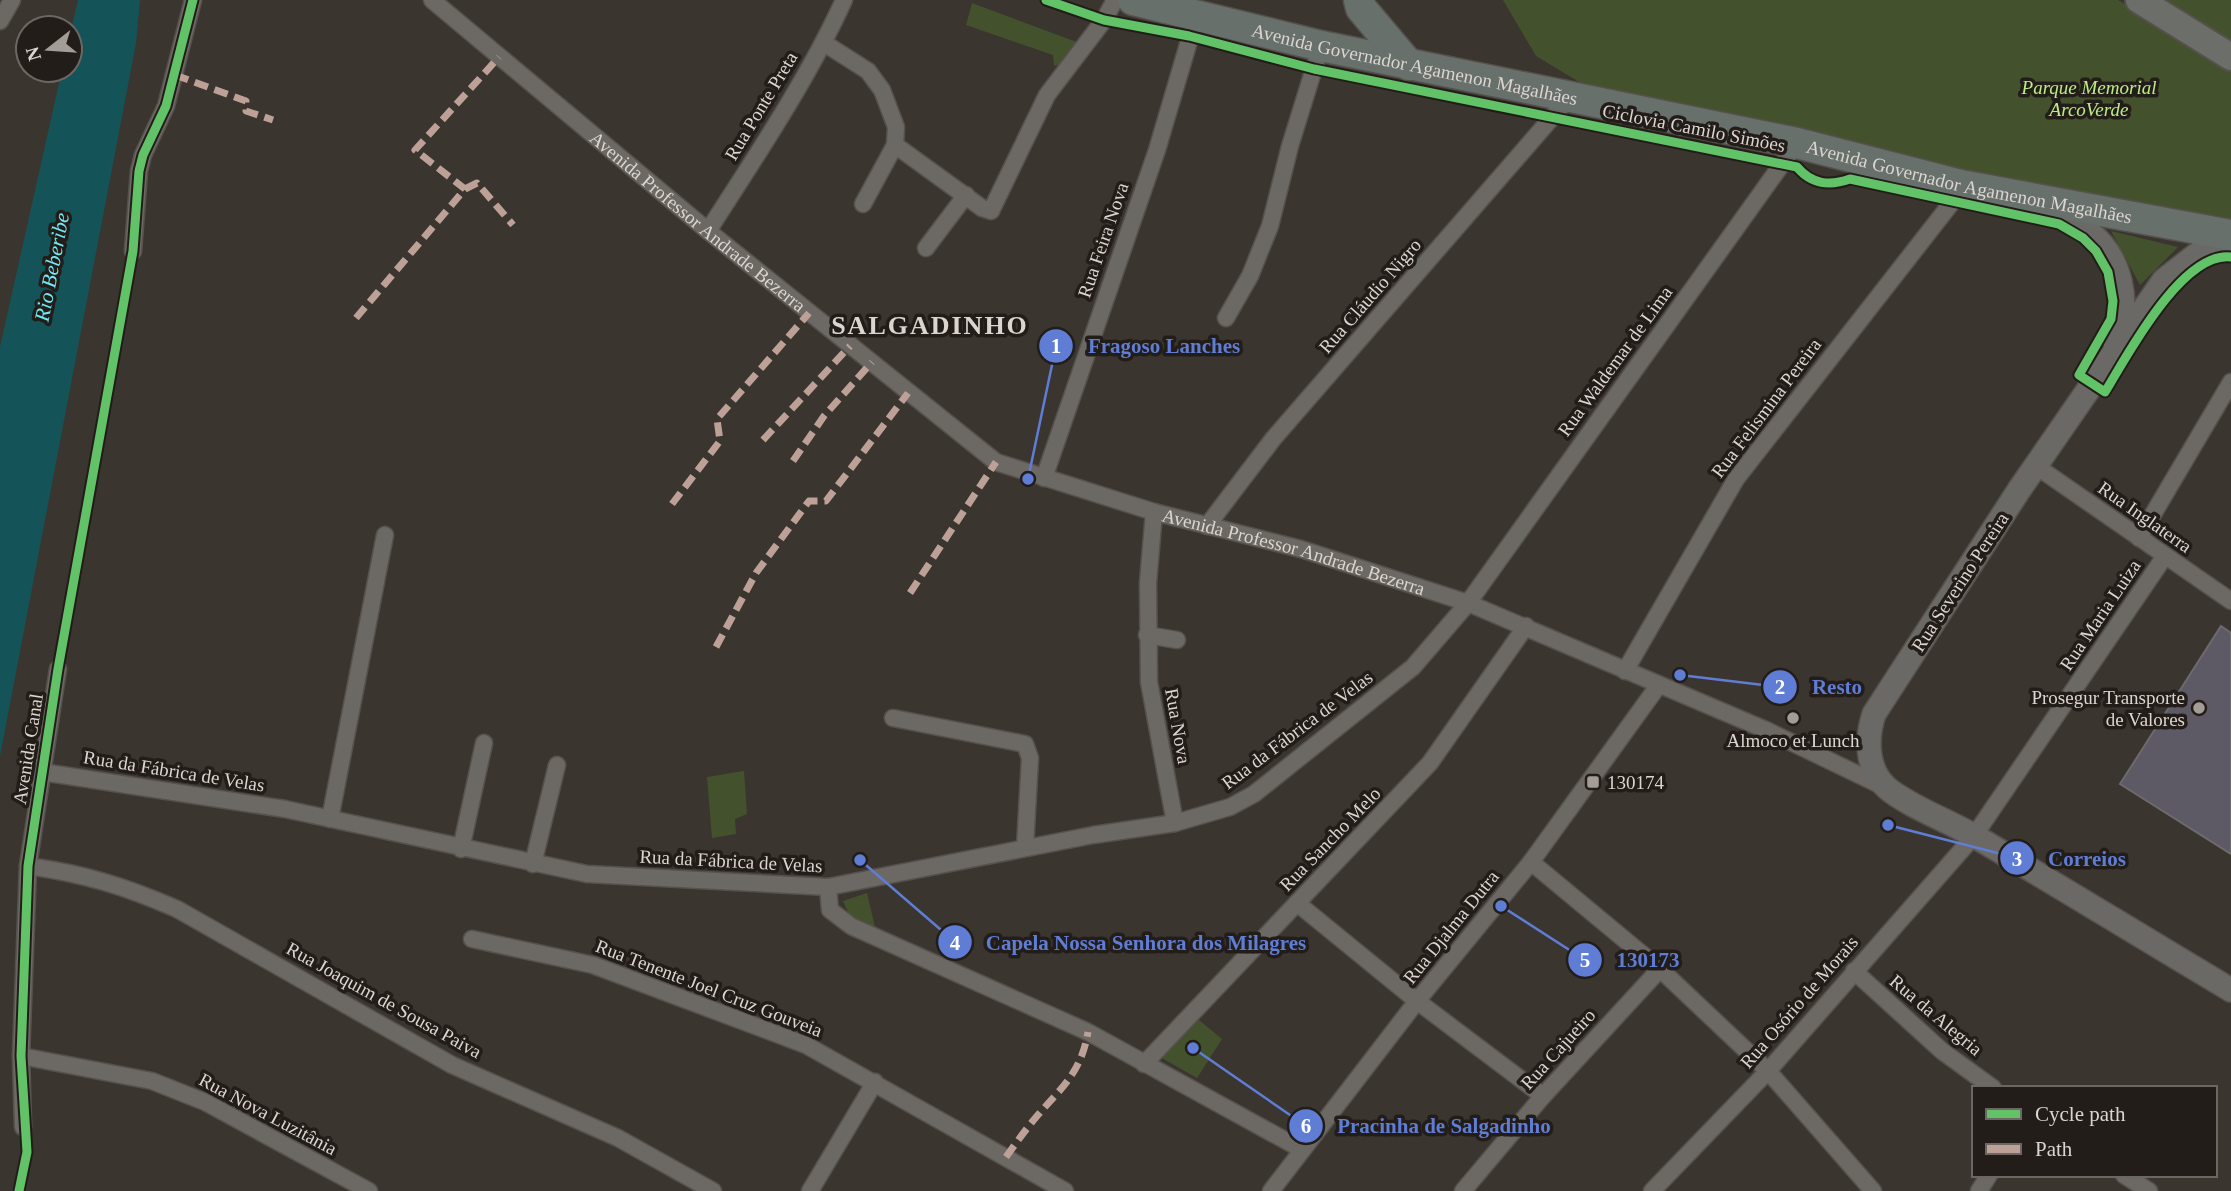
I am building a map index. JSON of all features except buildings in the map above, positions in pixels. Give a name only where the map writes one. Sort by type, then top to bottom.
[{"type":"highway","name":"Avenida Governador Agamenon Magalhães","points":[[1133,0],[1321,46],[1797,144],[1961,185],[2231,235]]},
{"type":"highway","points":[[1359,0],[1362,8],[1409,65]]},
{"type":"main road","points":[[2140,0],[2231,57]]},
{"type":"main road","name":"Rua Severino Pereira","points":[[2032,198],[2088,231],[2101,242],[2118,272],[2122,294],[2120,327],[2092,384]]},
{"type":"main road","name":"Rua Severino Pereira","points":[[1888,788],[1877,774],[1869,747],[1869,730],[1874,714],[2036,466],[2164,280],[2200,252],[2231,243]]},
{"type":"main road","name":"Avenida Professor Andrade Bezerra","points":[[1888,788],[2231,989]]},
{"type":"street","points":[[0,21],[12,0]]},
{"type":"street","points":[[133,251],[139,171],[143,155],[166,106],[193,0]]},
{"type":"street","name":"Avenida Professor Andrade Bezerra","points":[[432,0],[708,231],[996,462],[1154,512],[1301,549],[1468,603],[1766,730],[1888,788]]},
{"type":"street","name":"Rua Ponte Preta","points":[[708,231],[824,43],[844,0]]},
{"type":"street","points":[[895,145],[989,211],[994,209],[1047,95],[1104,20],[1115,0]]},
{"type":"street","name":"Rua Feira Nova","points":[[1044,478],[1157,150],[1196,14]]},
{"type":"street","points":[[824,43],[869,71],[889,106],[896,127],[895,145],[863,204]]},
{"type":"street","points":[[1226,318],[1250,276],[1270,226],[1290,146],[1321,46]]},
{"type":"street","name":"Rua Cláudio Nigro","points":[[1208,526],[1273,439],[1569,99]]},
{"type":"street","name":"Rua Waldemar de Lima","points":[[1468,603],[1797,144]]},
{"type":"street","name":"Rua Felismina Pereira","points":[[1625,671],[1736,479],[1954,201],[1961,185]]},
{"type":"street","points":[[926,248],[967,195]]},
{"type":"street","name":"Rua Maria Luiza","points":[[2139,538],[2231,382]]},
{"type":"street","name":"Rua Inglaterra","points":[[2036,466],[2231,601]]},
{"type":"street","name":"Rua Nova","points":[[1154,512],[1147,635],[1149,682],[1175,823]]},
{"type":"street","points":[[330,819],[385,534]]},
{"type":"street","name":"Rua Maria Luiza","points":[[1974,836],[2165,556]]},
{"type":"street","name":"Rua da Fábrica de Velas","points":[[42,772],[285,809],[587,874],[828,887],[1025,848],[1175,823],[1230,807],[1254,794],[1413,667],[1468,603]]},
{"type":"street","name":"Rua Sancho Melo","points":[[1144,1063],[1430,763],[1526,626]]},
{"type":"street","points":[[1147,635],[1177,640]]},
{"type":"street","name":"Avenida Canal","points":[[23,1128],[21,1056],[28,866],[58,668]]},
{"type":"street","name":"Rua Djalma Dutra","points":[[1271,1191],[1417,1001],[1531,862],[1658,686]]},
{"type":"street","points":[[893,718],[1025,744],[1030,758],[1025,848]]},
{"type":"street","points":[[461,849],[484,743]]},
{"type":"street","points":[[533,864],[557,765]]},
{"type":"street","name":"Rua Osório de Morais","points":[[1651,1191],[1768,1070],[1974,836]]},
{"type":"street","points":[[1531,862],[1660,969],[1768,1070],[1873,1191]]},
{"type":"street","name":"Rua Joaquim de Sousa Paiva","points":[[28,866],[83,874],[129,888],[177,909],[452,1065],[618,1138],[713,1191]]},
{"type":"street","points":[[828,887],[830,910],[844,922],[1088,1032],[1301,1149]]},
{"type":"street","points":[[1297,903],[1417,1001],[1543,1096]]},
{"type":"street","name":"Rua Tenente Joel Cruz Gouveia","points":[[472,939],[593,965],[806,1045],[1065,1191]]},
{"type":"street","name":"Rua Cajueiro","points":[[1463,1191],[1543,1096],[1660,969]]},
{"type":"street","name":"Rua da Alegria","points":[[1854,971],[1942,1051],[1990,1086]]},
{"type":"street","name":"Rua Nova Luzitânia","points":[[21,1056],[152,1081],[205,1102],[369,1191]]},
{"type":"street","points":[[810,1191],[875,1082]]},
{"type":"street","points":[[2127,1177],[2149,1191]]},
{"type":"green space","name":"Parque Memorial ArcoVerde","points":[[1503,0],[2118,0],[2231,67],[2231,231],[1614,103],[1536,56]]},
{"type":"green space","points":[[2143,0],[2231,0],[2231,50]]},
{"type":"green space","points":[[972,3],[1082,44],[1066,63],[1054,66],[1053,55],[966,25]]},
{"type":"green space","points":[[2111,231],[2178,247],[2140,285]]},
{"type":"green space","points":[[744,771],[747,814],[735,819],[736,834],[712,838],[707,777]]},
{"type":"green space","points":[[867,893],[875,927],[853,923],[843,901]]},
{"type":"green space","points":[[1199,1020],[1222,1039],[1197,1078],[1160,1057]]},
{"type":"water","name":"Rio Beberibe","points":[[78,0],[140,0],[136,43],[0,756],[0,347],[59,84],[84,84],[84,14],[75,14]]},
{"type":"marked path","points":[[356,318],[465,189],[415,150],[499,57]]},
{"type":"marked path","points":[[175,75],[246,101],[246,111],[273,120]]},
{"type":"marked path","points":[[465,189],[477,183],[513,225]]},
{"type":"marked path","points":[[672,504],[720,441],[717,419],[809,313]]},
{"type":"marked path","points":[[763,440],[850,346]]},
{"type":"marked path","points":[[793,461],[824,416],[872,362]]},
{"type":"marked path","points":[[716,647],[756,573],[809,501],[826,501],[908,393]]},
{"type":"marked path","points":[[910,593],[996,462]]},
{"type":"marked path","points":[[1006,1157],[1075,1069],[1088,1032]]},
{"type":"cycle path","points":[[19,1191],[27,1152],[21,1056],[28,866],[58,669],[133,251],[139,171],[143,155],[166,106],[193,0]]},
{"type":"cycle path","name":"Ciclovia Camilo Simões","points":[[1046,0],[1104,20],[1189,36],[1314,69],[1797,167],[1815,181],[1835,183],[1850,179],[2059,224],[2083,238],[2096,251],[2108,272],[2113,301],[2111,319],[2079,375],[2105,392],[2142,332],[2175,288],[2194,270],[2212,260],[2231,257]]},
{"type":"place","name":"Fragoso Lanches","points":[[1028,479]]},
{"type":"place","name":"Resto","points":[[1680,675]]},
{"type":"place","name":"Prosegur Transporte de Valores","points":[[2199,708]]},
{"type":"place","name":"Almoco et Lunch","points":[[1793,718]]},
{"type":"place","name":"130174","points":[[1593,782]]},
{"type":"place","name":"Correios","points":[[1888,825]]},
{"type":"place","name":"Capela Nossa Senhora dos Milagres","points":[[860,860]]},
{"type":"place","name":"130173","points":[[1501,906]]},
{"type":"place","name":"Pracinha de Salgadinho","points":[[1193,1048]]},
{"type":"district","name":"SALGADINHO","points":[[930,325]]}]
